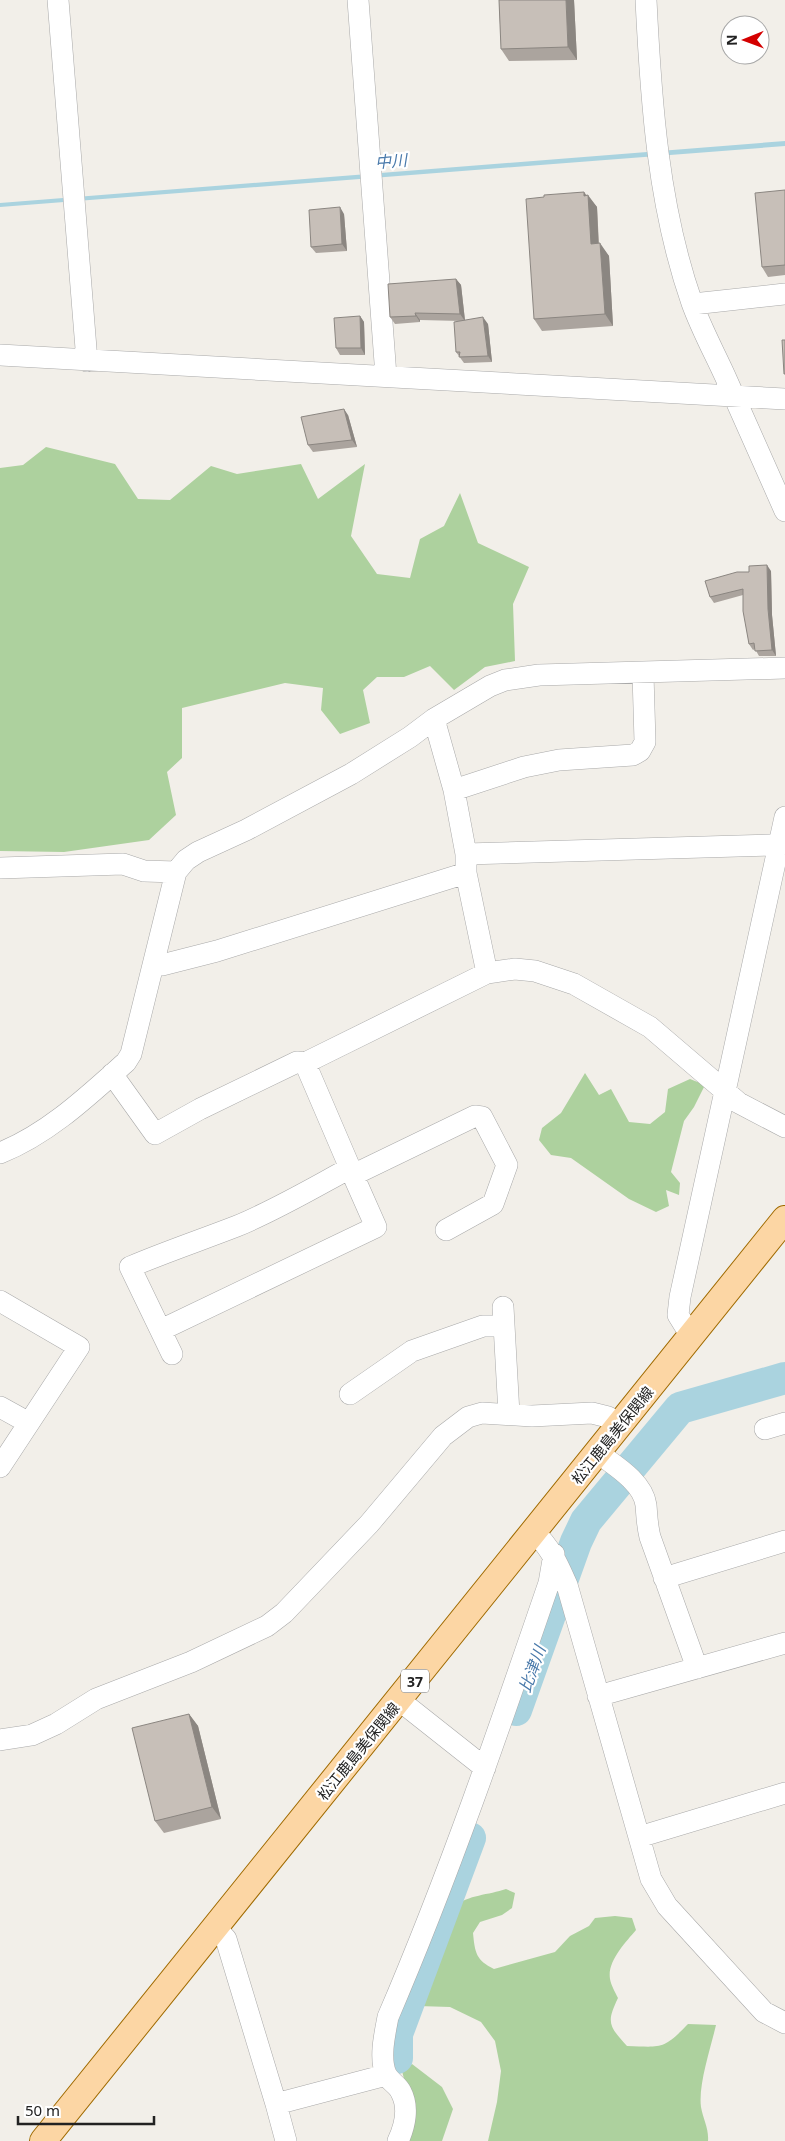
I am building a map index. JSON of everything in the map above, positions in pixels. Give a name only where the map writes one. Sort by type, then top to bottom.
[{"type":"main road","name":"松江鹿島美保関線","points":[[43,2141],[400,1700],[785,1219]]},
{"type":"street","points":[[58,0],[87,361]]},
{"type":"street","points":[[358,0],[386,376]]},
{"type":"street","points":[[646,0],[655,132],[670,218],[693,304],[785,511]]},
{"type":"street","points":[[693,304],[785,294]]},
{"type":"street","points":[[0,355],[785,399]]},
{"type":"street","points":[[0,1153],[12,1148],[70,1111],[126,1062],[131,1054],[155,963],[176,872],[186,860],[198,852],[246,830],[351,774],[434,720],[490,686],[505,680],[539,675],[642,674],[785,668]]},
{"type":"street","points":[[454,790],[524,767],[559,760],[633,755],[640,751],[645,742],[642,674]]},
{"type":"street","points":[[434,720],[454,790],[466,864],[488,973]]},
{"type":"street","points":[[690,1336],[678,1314],[680,1297],[785,817]]},
{"type":"street","points":[[155,963],[162,966],[217,951],[466,864],[779,846]]},
{"type":"street","points":[[0,868],[123,864],[144,871],[176,872]]},
{"type":"street","points":[[112,1074],[155,1134],[200,1109],[297,1062],[305,1063],[488,973],[515,969],[535,971],[574,984],[650,1027],[740,1103],[785,1127]]},
{"type":"street","points":[[161,1330],[376,1227],[305,1063]]},
{"type":"street","points":[[172,1354],[130,1267],[166,1251],[237,1226],[475,1116],[482,1117],[507,1165],[493,1204],[446,1230]]},
{"type":"street","points":[[0,1301],[79,1347],[0,1467]]},
{"type":"street","points":[[350,1394],[412,1352],[503,1317],[509,1414]]},
{"type":"street","points":[[0,1408],[29,1423]]},
{"type":"street","points":[[0,1740],[32,1735],[56,1724],[96,1698],[191,1662],[267,1626],[284,1613],[369,1524],[442,1436],[468,1417],[482,1413],[532,1416],[592,1413],[608,1417],[621,1424]]},
{"type":"street","points":[[765,1429],[785,1424]]},
{"type":"street","points":[[598,1453],[636,1486],[646,1504],[645,1517],[650,1537],[697,1668]]},
{"type":"street","points":[[534,1532],[545,1542],[556,1560],[567,1585],[651,1879],[667,1906],[764,2012],[785,2023]]},
{"type":"street","points":[[664,1578],[785,1541]]},
{"type":"street","points":[[398,2141],[403,2129],[406,2112],[401,2092],[386,2075],[384,2034],[388,2017],[441,1889],[485,1768],[556,1560]]},
{"type":"street","points":[[598,1696],[785,1642]]},
{"type":"street","points":[[400,1700],[485,1768]]},
{"type":"street","points":[[639,1837],[785,1793]]},
{"type":"street","points":[[216,1928],[226,1939],[286,2141]]},
{"type":"street","points":[[276,2104],[386,2075]]},
{"type":"green space","points":[[46,447],[115,464],[138,499],[170,500],[211,466],[237,474],[301,464],[318,499],[365,464],[351,536],[377,574],[410,578],[420,539],[444,526],[460,493],[478,543],[529,567],[513,604],[515,661],[485,667],[454,690],[430,666],[404,677],[377,677],[363,690],[370,723],[340,734],[321,710],[323,688],[285,683],[182,708],[182,758],[167,772],[176,815],[149,840],[64,852],[0,851],[0,468],[23,465]]},
{"type":"green space","points":[[585,1073],[599,1095],[611,1089],[629,1122],[650,1124],[665,1112],[668,1089],[690,1079],[705,1085],[694,1107],[684,1121],[671,1172],[680,1183],[679,1195],[666,1190],[669,1206],[656,1212],[629,1199],[571,1158],[551,1155],[539,1140],[542,1128],[561,1113]]},
{"type":"green space","points":[[506,1889],[515,1893],[512,1908],[502,1915],[480,1922],[473,1933],[480,1959],[494,1969],[555,1952],[570,1936],[589,1926],[595,1918],[615,1916],[632,1918],[636,1930],[618,1952],[611,1965],[611,1984],[618,1998],[612,2013],[611,2024],[616,2034],[627,2046],[648,2047],[667,2043],[688,2024],[716,2025],[701,2088],[701,2107],[708,2132],[708,2141],[488,2141],[497,2102],[501,2071],[495,2041],[481,2022],[450,2007],[418,2006],[423,1987],[456,1906],[472,1897]]},
{"type":"green space","points":[[412,2064],[442,2087],[453,2109],[442,2141],[409,2141],[412,2110],[402,2071]]},
{"type":"water","points":[[785,141],[785,146],[0,207],[0,203]]},
{"type":"building","points":[[499,0],[566,0],[568,47],[501,49]]},
{"type":"building","points":[[785,190],[785,265],[762,267],[755,193]]},
{"type":"building","points":[[584,192],[584,196],[588,195],[591,244],[600,243],[605,314],[534,319],[526,199],[544,197],[544,195]]},
{"type":"building","points":[[340,207],[342,244],[311,247],[309,210]]},
{"type":"building","points":[[456,279],[460,314],[415,313],[416,316],[390,317],[388,284]]},
{"type":"building","points":[[360,316],[361,348],[336,348],[334,318]]},
{"type":"building","points":[[483,317],[488,356],[459,357],[460,352],[456,352],[454,322]]},
{"type":"building","points":[[782,340],[785,340],[785,374],[784,374]]},
{"type":"building","points":[[344,409],[352,440],[308,445],[301,417]]},
{"type":"building","points":[[767,565],[768,609],[772,650],[755,651],[754,643],[749,644],[743,611],[743,589],[710,597],[705,581],[737,572],[749,572],[749,566]]},
{"type":"building","points":[[189,1714],[212,1807],[155,1821],[132,1728]]},
{"type":"waterway","name":"比津川","points":[[516,1710],[576,1542],[586,1521],[680,1408],[785,1378]]},
{"type":"waterway","name":"比津川","points":[[397,2058],[397,2034],[470,1838]]},
{"type":"water label","name":"中川","points":[[391,161]]}]
